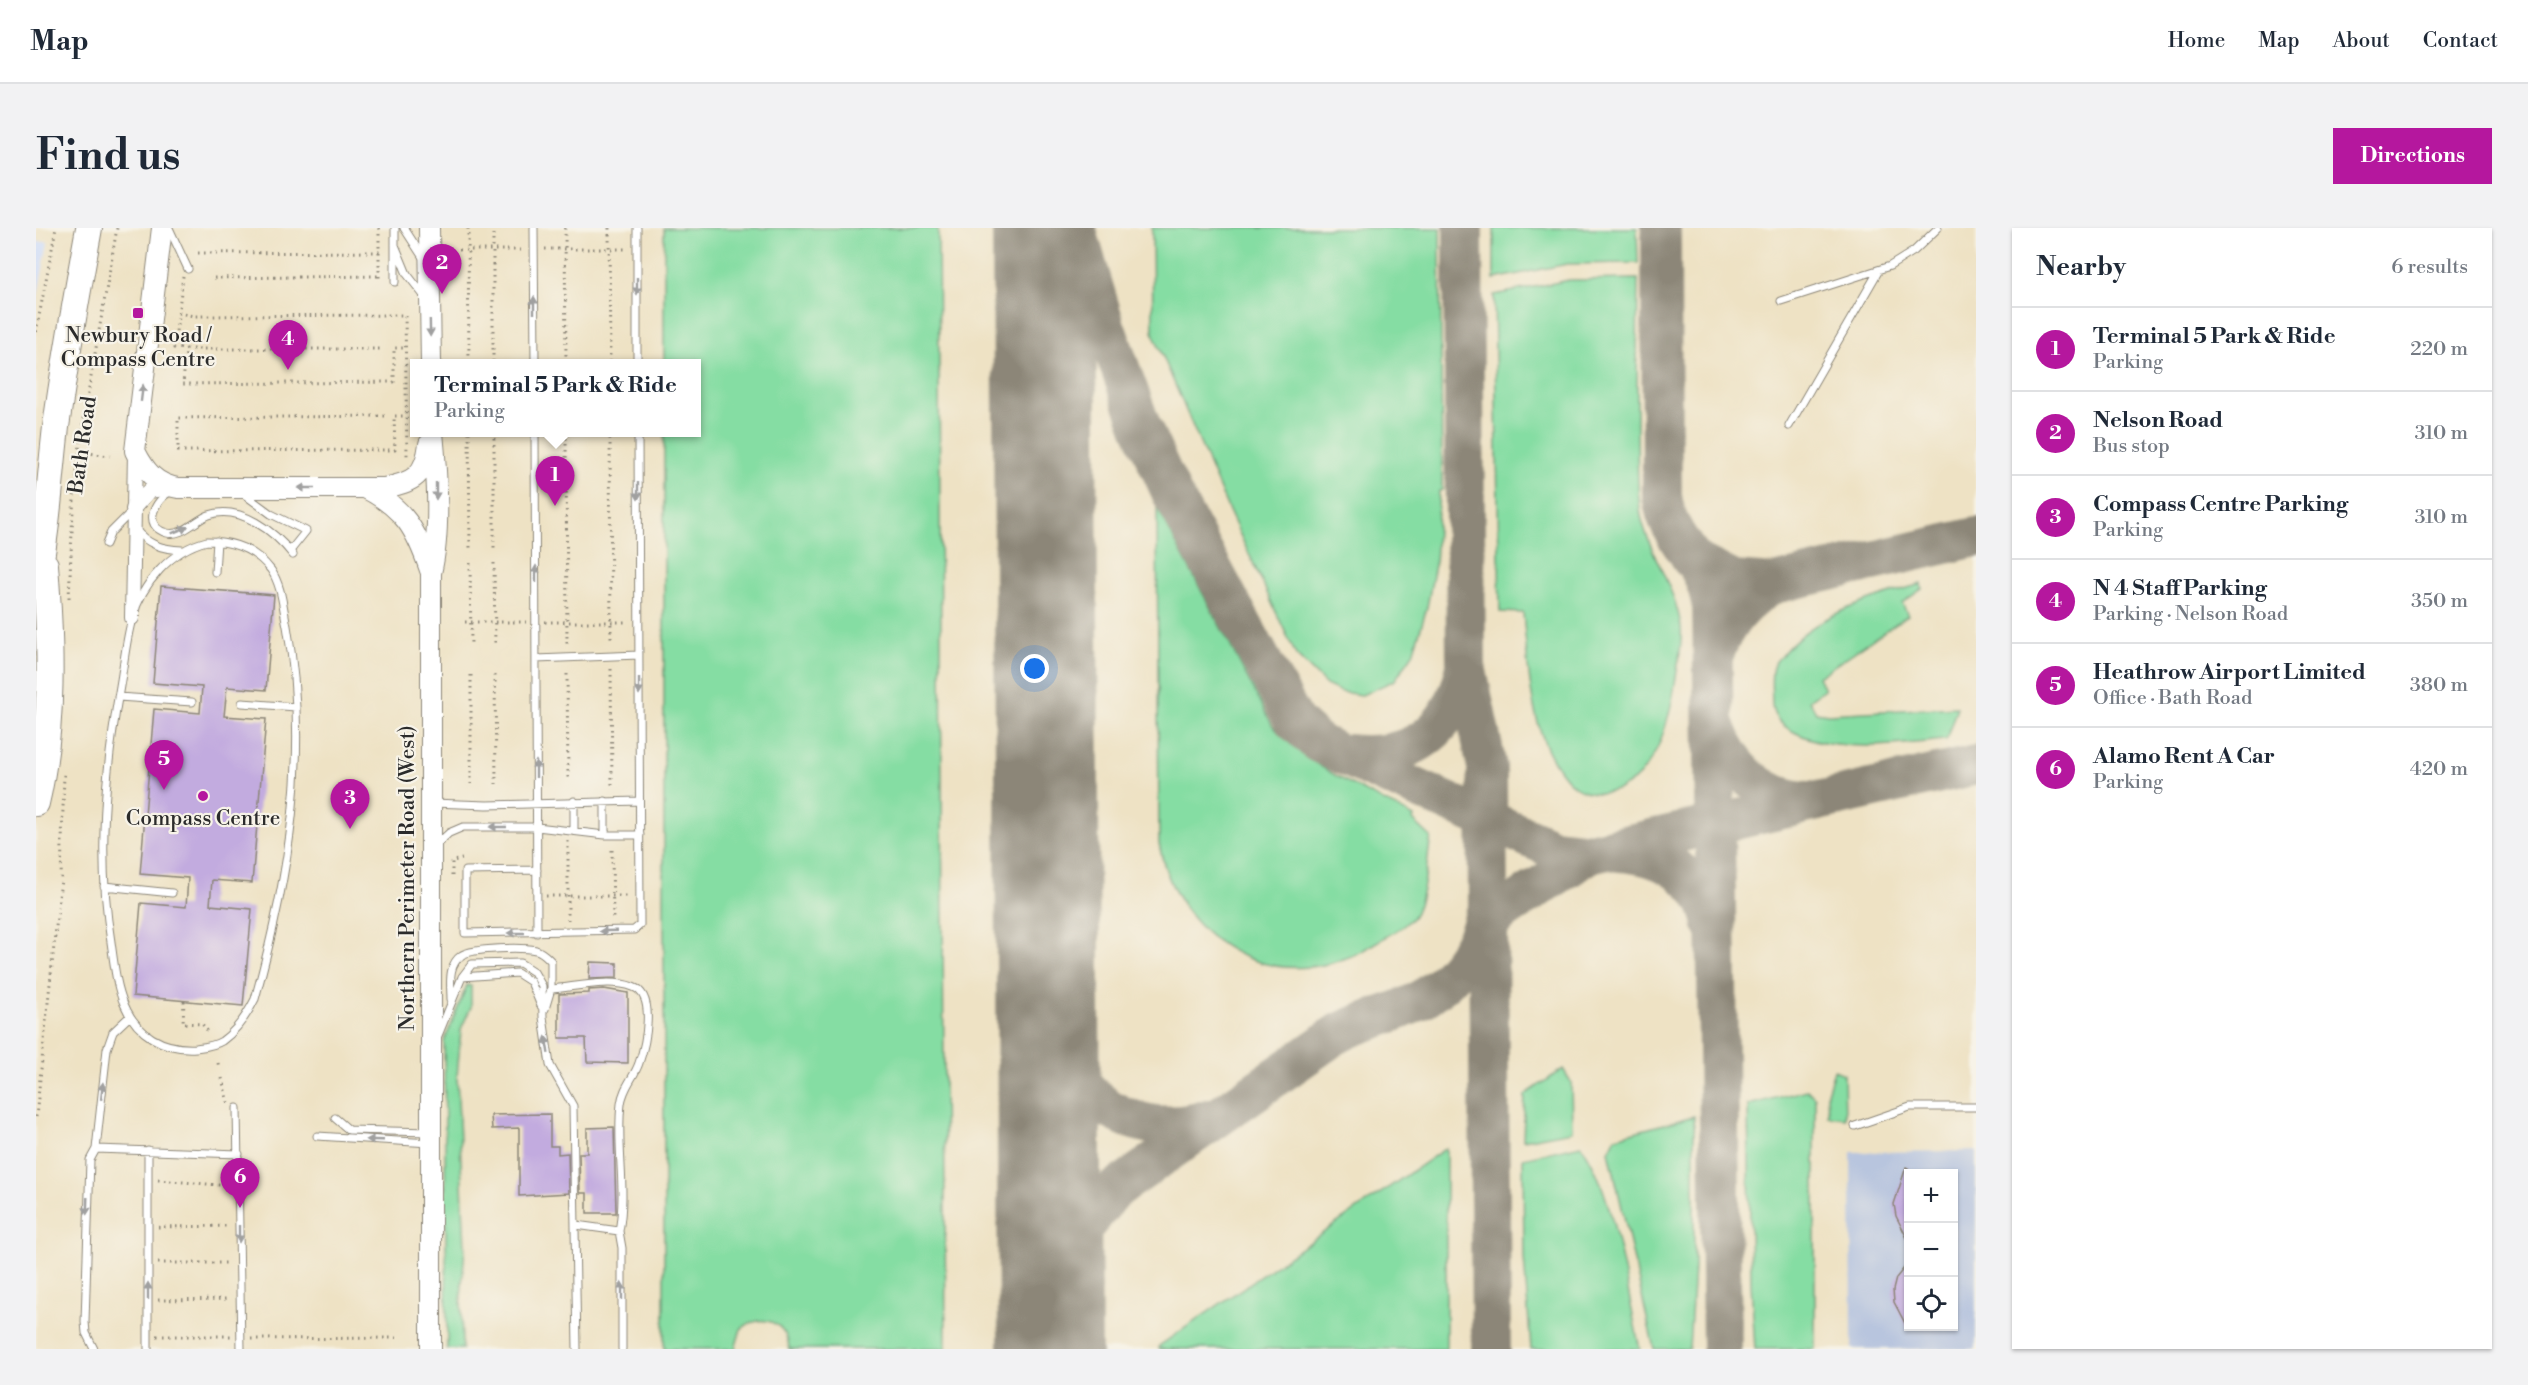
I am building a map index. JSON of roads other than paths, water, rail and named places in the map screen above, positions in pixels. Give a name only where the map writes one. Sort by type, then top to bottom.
[{"type":"highway","name":"Bath Road","points":[[36,586],[42,499],[89,228]]},
{"type":"highway","name":"Bath Road","points":[[36,804],[43,766],[42,688],[49,623],[40,549]]},
{"type":"street","points":[[132,618],[135,451],[162,228]]},
{"type":"street","points":[[429,228],[431,359]]},
{"type":"street","points":[[134,509],[149,491],[178,488],[384,488],[410,482],[424,466],[431,437]]},
{"type":"street","name":"Northern Perimeter Road (West)","points":[[431,1349],[433,1138],[430,850],[431,573],[435,555],[436,462],[433,437]]},
{"type":"street","points":[[135,451],[143,467],[154,479],[178,488]]},
{"type":"street","points":[[365,488],[398,509],[408,521],[422,546],[431,573]]},
{"type":"street","name":"Northern Perimeter Road (West)","points":[[432,1325],[436,1349]]},
{"type":"lane","points":[[169,228],[186,269]]},
{"type":"lane","points":[[395,228],[396,282]]},
{"type":"lane","points":[[405,228],[429,267]]},
{"type":"lane","points":[[411,228],[411,239]]},
{"type":"lane","points":[[534,228],[535,359]]},
{"type":"lane","points":[[637,228],[638,359]]},
{"type":"lane","points":[[1781,301],[1890,266],[1914,251],[1938,228]]},
{"type":"lane","points":[[395,245],[407,274],[429,301]]},
{"type":"lane","points":[[1790,426],[1879,270]]},
{"type":"lane","points":[[535,437],[537,933]]},
{"type":"lane","points":[[537,870],[465,871],[465,933],[634,930],[640,925],[638,437]]},
{"type":"lane","points":[[178,488],[160,499],[154,507],[153,522],[162,531],[176,533],[210,515],[238,515],[271,532],[292,553],[306,531],[271,514],[236,488]]},
{"type":"lane","points":[[106,544],[111,532],[134,509]]},
{"type":"lane","points":[[133,526],[146,541],[158,547],[182,550]]},
{"type":"lane","points":[[215,572],[217,541]]},
{"type":"lane","points":[[217,541],[232,543],[257,557],[271,570],[279,586],[289,640],[296,707],[296,800],[286,866],[268,953],[249,1012],[221,1042],[192,1048],[169,1046],[155,1041],[138,1028],[124,1004],[113,958],[104,886],[103,831],[106,788],[118,697],[132,618],[153,579],[182,550],[196,544],[217,541]]},
{"type":"lane","points":[[536,659],[639,655]]},
{"type":"lane","points":[[118,697],[192,702]]},
{"type":"lane","points":[[242,703],[296,707]]},
{"type":"lane","points":[[574,801],[574,831]]},
{"type":"lane","points":[[605,801],[605,835]]},
{"type":"lane","points":[[430,802],[456,805],[639,801]]},
{"type":"lane","points":[[430,850],[449,833],[463,827],[537,827],[605,835],[640,836]]},
{"type":"lane","points":[[104,886],[172,893]]},
{"type":"lane","points":[[451,1003],[450,970],[462,955],[483,950],[535,950],[543,953],[551,961],[551,989],[543,1017]]},
{"type":"lane","points":[[431,1048],[462,977],[472,964],[520,963],[534,972],[542,986],[543,1017],[550,1065],[573,1106],[572,1200],[576,1225],[577,1349]]},
{"type":"lane","points":[[462,977],[517,973],[531,982],[543,1008]]},
{"type":"lane","points":[[551,989],[601,985],[635,987],[642,993],[646,1005],[648,1022],[645,1046],[638,1066],[627,1082],[621,1108],[623,1192],[619,1232],[622,1248],[622,1349]]},
{"type":"lane","points":[[94,1349],[86,1333],[84,1282],[90,1160],[96,1149],[106,1049],[113,1032],[130,1016]]},
{"type":"lane","points":[[1855,1126],[1910,1107],[1976,1107]]},
{"type":"lane","points":[[237,1108],[241,1349]]},
{"type":"lane","points":[[335,1118],[350,1130],[433,1138]]},
{"type":"lane","points":[[317,1136],[433,1138]]},
{"type":"lane","points":[[96,1149],[239,1154]]},
{"type":"lane","points":[[148,1150],[148,1349]]},
{"type":"lane","points":[[576,1225],[602,1227],[619,1232]]},
{"type":"place","name":"Nelson Road","points":[[442,294]]},
{"type":"place","name":"Newbury Road / Compass Centre","points":[[138,313]]},
{"type":"place","name":"N 4 Staff Parking","points":[[288,370]]},
{"type":"place","name":"Terminal 5 Park & Ride","points":[[555,506]]},
{"type":"place","name":"Heathrow Airport Limited","points":[[164,790]]},
{"type":"place","name":"Compass Centre","points":[[203,796]]},
{"type":"place","name":"Compass Centre Parking","points":[[350,829]]},
{"type":"place","name":"Alamo Rent A Car","points":[[240,1208]]}]
